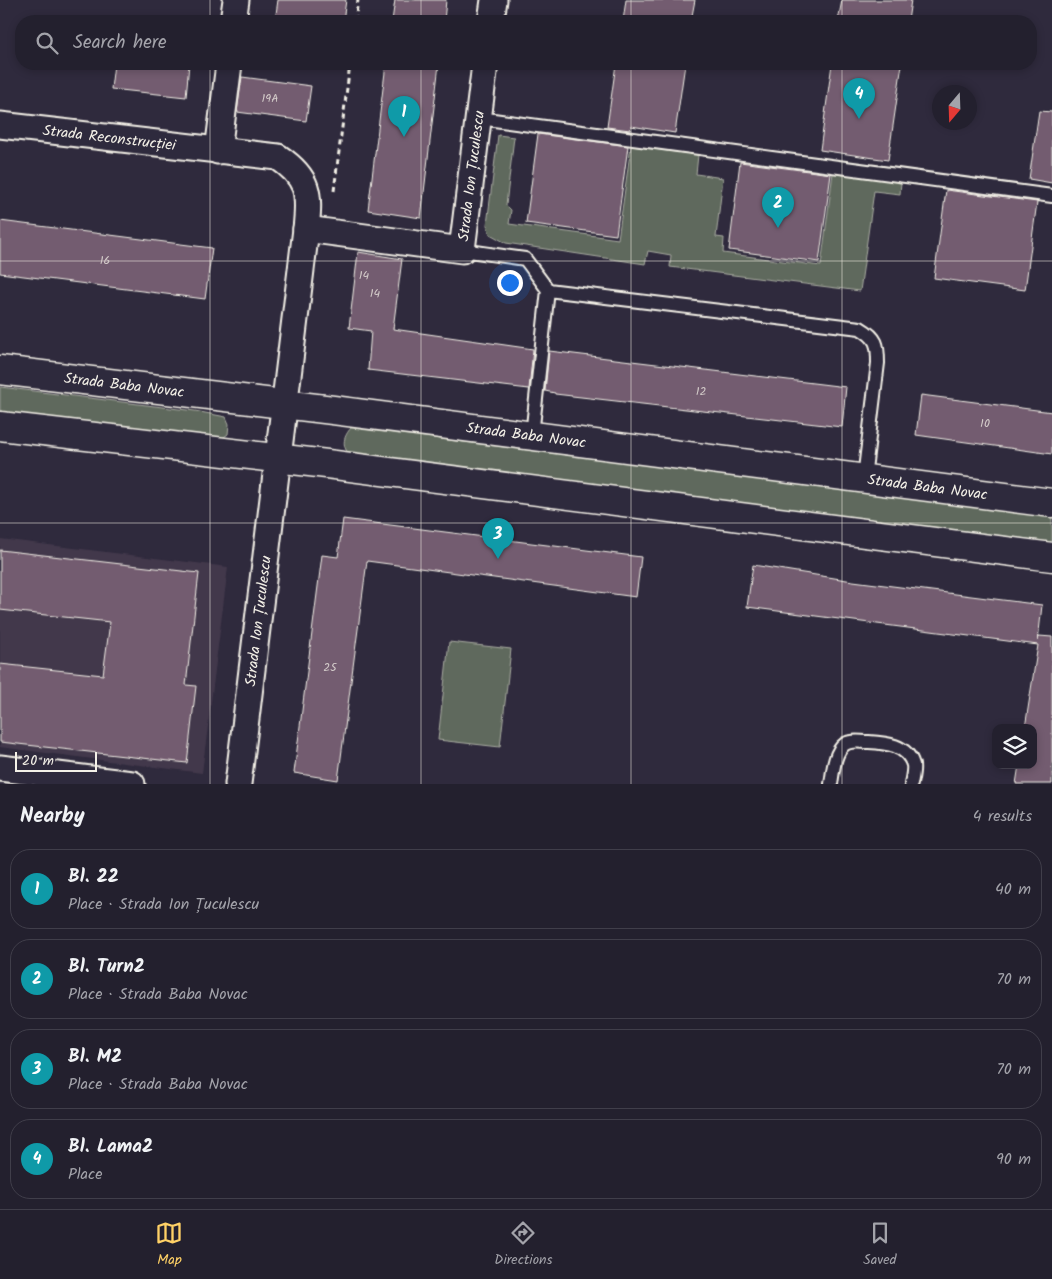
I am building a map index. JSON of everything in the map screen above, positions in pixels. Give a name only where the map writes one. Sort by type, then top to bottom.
[{"type":"main road","name":"Strada Baba Novac","points":[[0,370],[532,435],[1052,503]]},
{"type":"main road","points":[[0,426],[278,458],[1052,558]]},
{"type":"street","points":[[235,15],[236,0]]},
{"type":"street","points":[[492,15],[494,0]]},
{"type":"street","points":[[227,70],[218,151],[278,157],[291,166],[299,174],[305,187],[318,230],[285,404]]},
{"type":"street","name":"Strada Ion Țuculescu","points":[[318,230],[462,250],[485,70]]},
{"type":"street","name":"Strada Reconstrucției","points":[[0,125],[218,151]]},
{"type":"street","name":"Strada Ion Țuculescu","points":[[238,784],[285,404]]},
{"type":"street","points":[[0,768],[122,783]]},
{"type":"lane","points":[[479,118],[1052,196]]},
{"type":"lane","points":[[462,250],[525,259],[548,290],[532,435]]},
{"type":"lane","points":[[548,290],[860,328],[872,335],[878,350],[878,363],[864,478]]},
{"type":"lane","points":[[832,784],[836,757],[844,745],[852,741],[899,746],[908,755],[913,765],[912,784]]},
{"type":"path","points":[[356,15],[358,0]]},
{"type":"path","points":[[318,230],[349,70]]},
{"type":"shaded area","points":[[0,539],[228,567],[202,773],[0,747]]},
{"type":"green space","points":[[498,135],[514,137],[506,205],[511,210],[509,224],[618,239],[631,146],[698,155],[696,174],[723,178],[716,237],[724,238],[723,253],[821,266],[833,173],[901,182],[900,194],[874,191],[860,291],[670,267],[671,255],[648,251],[645,264],[506,243],[490,234],[487,225]]},
{"type":"green space","points":[[0,387],[195,411],[226,417],[229,424],[228,434],[220,440],[0,413]]},
{"type":"green space","points":[[351,428],[1052,515],[1052,542],[349,454],[344,441]]},
{"type":"green space","points":[[449,642],[511,649],[500,747],[438,740]]},
{"type":"building","points":[[278,0],[346,0],[344,15],[276,15]]},
{"type":"building","points":[[395,0],[446,0],[445,15],[393,15]]},
{"type":"building","points":[[626,0],[695,0],[692,15],[624,15]]},
{"type":"building","points":[[842,0],[911,0],[909,15],[839,15]]},
{"type":"building","points":[[113,70],[188,70],[186,97],[111,89]]},
{"type":"building","points":[[385,70],[438,70],[421,218],[368,210]]},
{"type":"building","points":[[615,70],[684,70],[675,133],[631,126],[630,130],[607,127]]},
{"type":"building","points":[[831,70],[901,70],[888,160],[820,150]]},
{"type":"building","points":[[242,77],[311,86],[306,121],[237,112]]},
{"type":"building","points":[[1039,111],[1052,112],[1052,183],[1029,179]]},
{"type":"building","points":[[538,134],[628,146],[616,235],[526,223]]},
{"type":"building","points":[[740,162],[831,174],[819,262],[729,250]]},
{"type":"building","points":[[946,190],[1037,202],[1025,290],[934,278]]},
{"type":"building","points":[[0,221],[212,248],[205,299],[0,273]]},
{"type":"building","points":[[358,252],[402,259],[393,329],[533,349],[529,389],[368,370],[371,331],[349,328]]},
{"type":"building","points":[[549,351],[846,387],[842,427],[555,394],[545,391]]},
{"type":"building","points":[[921,395],[1052,412],[1052,454],[916,435]]},
{"type":"building","points":[[343,519],[641,557],[636,597],[367,561],[338,780],[294,773],[322,555],[338,557]]},
{"type":"building","points":[[0,550],[199,573],[186,685],[196,686],[187,763],[0,742],[0,664],[103,675],[110,622],[0,610]]},
{"type":"building","points":[[753,565],[853,581],[1042,605],[1038,641],[1039,636],[1052,637],[1052,784],[1016,784],[1018,769],[1037,769],[1037,724],[1026,724],[1038,645],[747,607]]},
{"type":"place","name":"Bl. Lama2","points":[[859,119]]},
{"type":"place","name":"Bl. 22","points":[[404,137]]},
{"type":"place","name":"Bl. Turn2","points":[[778,228]]},
{"type":"place","name":"Bl. M2","points":[[498,559]]}]
